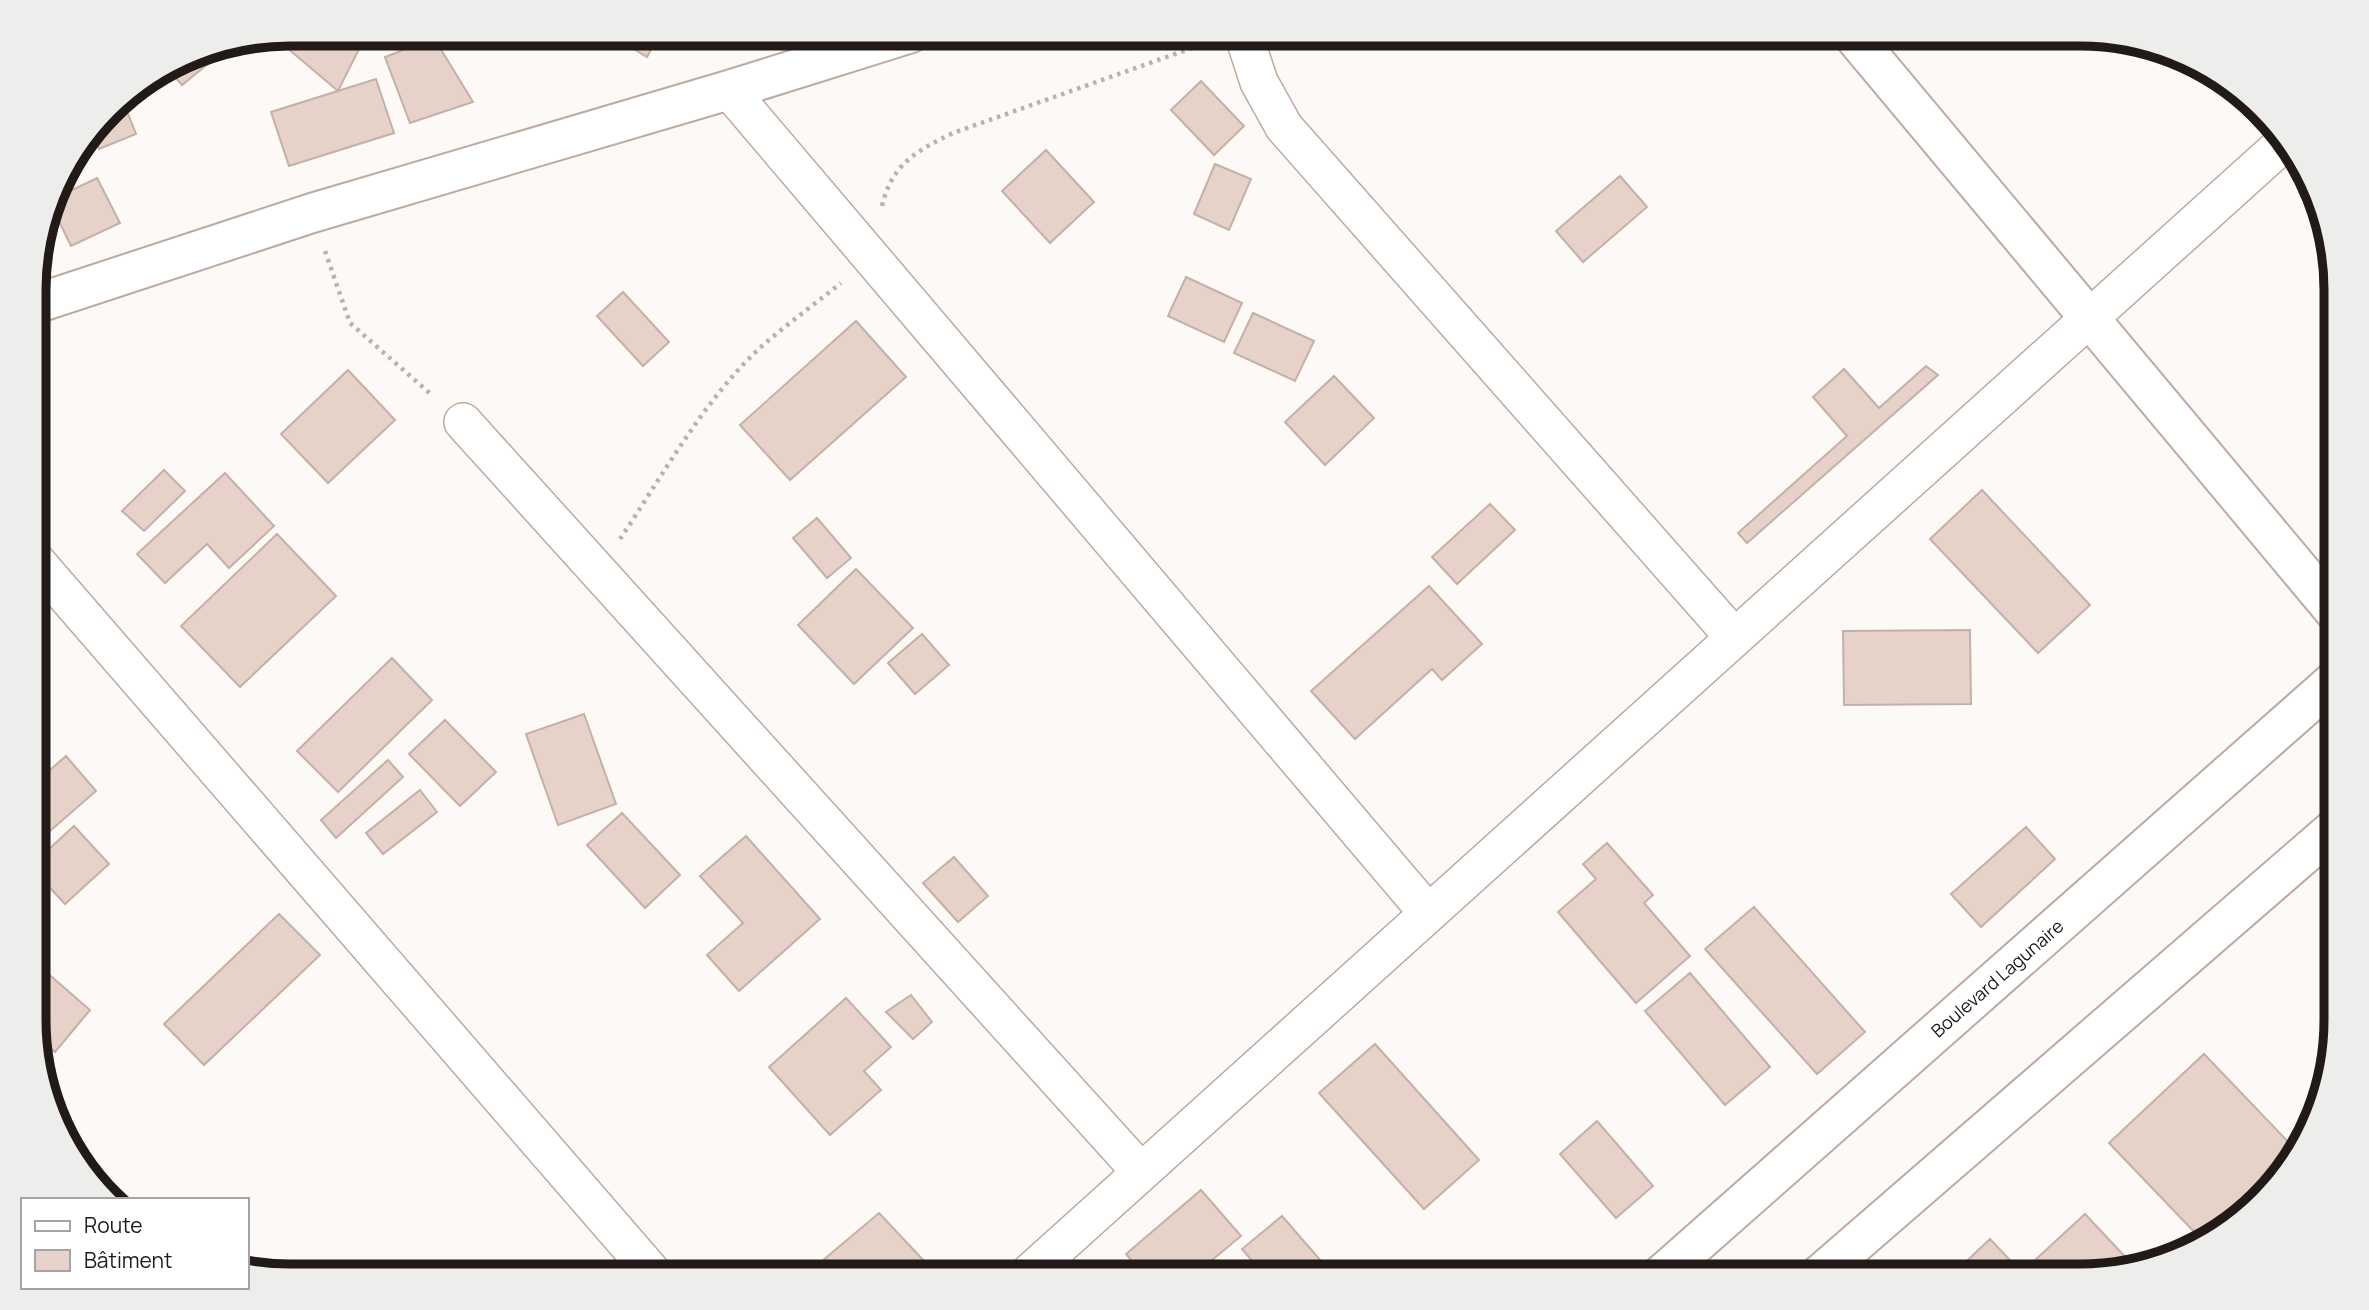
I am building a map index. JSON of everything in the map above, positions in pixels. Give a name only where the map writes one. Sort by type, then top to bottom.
[{"type":"street","points":[[46,300],[312,213],[869,46]]},
{"type":"street","points":[[1247,46],[1259,82],[1284,127],[1734,637]]},
{"type":"street","points":[[1862,46],[2323,598]]},
{"type":"street","points":[[729,90],[1428,913]]},
{"type":"street","points":[[1038,1264],[2278,148]]},
{"type":"street","points":[[463,422],[1141,1172]]},
{"type":"street","points":[[46,573],[645,1264]]},
{"type":"street","name":"Boulevard Lagunaire","points":[[1674,1264],[2323,691]]},
{"type":"street","points":[[1832,1264],[2323,838]]},
{"type":"path","points":[[312,213],[350,323],[463,422]]},
{"type":"building","points":[[289,46],[360,46],[338,91],[286,47]]},
{"type":"building","points":[[413,46],[439,46],[473,102],[410,123],[385,57]]},
{"type":"building","points":[[629,46],[653,46],[647,57]]},
{"type":"building","points":[[214,57],[215,58],[182,85],[173,75]]},
{"type":"building","points":[[376,79],[394,133],[289,166],[271,112]]},
{"type":"building","points":[[1201,81],[1244,126],[1214,155],[1171,110]]},
{"type":"building","points":[[126,109],[136,134],[99,149],[96,141]]},
{"type":"building","points":[[1046,150],[1094,202],[1050,243],[1002,191]]},
{"type":"building","points":[[1215,164],[1251,179],[1229,230],[1194,214]]},
{"type":"building","points":[[1620,176],[1647,207],[1583,262],[1556,231]]},
{"type":"building","points":[[97,178],[120,223],[71,246],[57,216],[65,193]]},
{"type":"building","points":[[1186,277],[1242,303],[1224,342],[1168,316]]},
{"type":"building","points":[[623,292],[669,342],[643,366],[597,316]]},
{"type":"building","points":[[1253,313],[1314,341],[1295,381],[1234,353]]},
{"type":"building","points":[[856,321],[906,377],[790,480],[740,425]]},
{"type":"building","points":[[1926,366],[1938,375],[1747,543],[1738,533],[1847,436],[1813,397],[1844,369],[1879,408]]},
{"type":"building","points":[[348,370],[395,420],[328,483],[281,434]]},
{"type":"building","points":[[1334,376],[1374,418],[1325,465],[1285,422]]},
{"type":"building","points":[[164,470],[185,491],[144,531],[122,511]]},
{"type":"building","points":[[225,473],[274,526],[229,568],[207,544],[165,583],[137,554]]},
{"type":"building","points":[[1982,490],[2090,605],[2038,653],[1930,539]]},
{"type":"building","points":[[1490,504],[1515,530],[1457,584],[1432,557]]},
{"type":"building","points":[[817,518],[851,558],[827,578],[793,538]]},
{"type":"building","points":[[277,534],[336,596],[240,687],[181,626]]},
{"type":"building","points":[[856,569],[913,628],[854,684],[798,625]]},
{"type":"building","points":[[1429,586],[1482,644],[1442,680],[1432,669],[1355,739],[1311,691]]},
{"type":"building","points":[[1970,630],[1971,704],[1844,705],[1843,631]]},
{"type":"building","points":[[922,634],[949,665],[915,694],[888,663]]},
{"type":"building","points":[[392,658],[432,700],[338,792],[297,751]]},
{"type":"building","points":[[584,714],[616,804],[558,825],[526,734]]},
{"type":"building","points":[[445,720],[496,772],[460,806],[409,754]]},
{"type":"building","points":[[66,756],[96,791],[46,834],[46,773]]},
{"type":"building","points":[[388,760],[403,777],[336,838],[321,820]]},
{"type":"building","points":[[420,790],[437,812],[383,854],[366,833]]},
{"type":"building","points":[[622,813],[680,875],[645,908],[587,845]]},
{"type":"building","points":[[74,826],[109,864],[65,904],[46,884],[46,852]]},
{"type":"building","points":[[2026,827],[2055,859],[1981,927],[1951,894]]},
{"type":"building","points":[[746,836],[820,919],[739,991],[707,955],[743,923],[700,876]]},
{"type":"building","points":[[1607,843],[1653,895],[1644,903],[1690,956],[1636,1003],[1558,912],[1596,879],[1583,864]]},
{"type":"building","points":[[954,857],[988,896],[958,922],[923,883]]},
{"type":"building","points":[[1754,907],[1865,1032],[1817,1074],[1705,949]]},
{"type":"building","points":[[279,914],[320,955],[204,1065],[164,1024]]},
{"type":"building","points":[[46,972],[90,1010],[55,1052],[48,1046]]},
{"type":"building","points":[[1690,973],[1770,1067],[1725,1105],[1645,1011]]},
{"type":"building","points":[[911,995],[932,1022],[913,1039],[886,1012]]},
{"type":"building","points":[[846,998],[891,1047],[864,1071],[881,1090],[830,1135],[769,1067]]},
{"type":"building","points":[[1375,1044],[1479,1160],[1424,1209],[1319,1093]]},
{"type":"building","points":[[2204,1054],[2290,1144],[2263,1181],[2240,1204],[2196,1234],[2109,1143]]},
{"type":"building","points":[[1597,1121],[1653,1186],[1616,1218],[1560,1154]]},
{"type":"building","points":[[1201,1190],[1241,1236],[1207,1264],[1135,1264],[1126,1254]]},
{"type":"building","points":[[879,1213],[926,1263],[925,1264],[818,1264]]},
{"type":"building","points":[[2085,1214],[2128,1260],[2096,1264],[2037,1264],[2034,1261]]},
{"type":"building","points":[[1282,1216],[1324,1264],[1255,1264],[1242,1249]]},
{"type":"building","points":[[1990,1239],[2014,1264],[1964,1264]]}]
